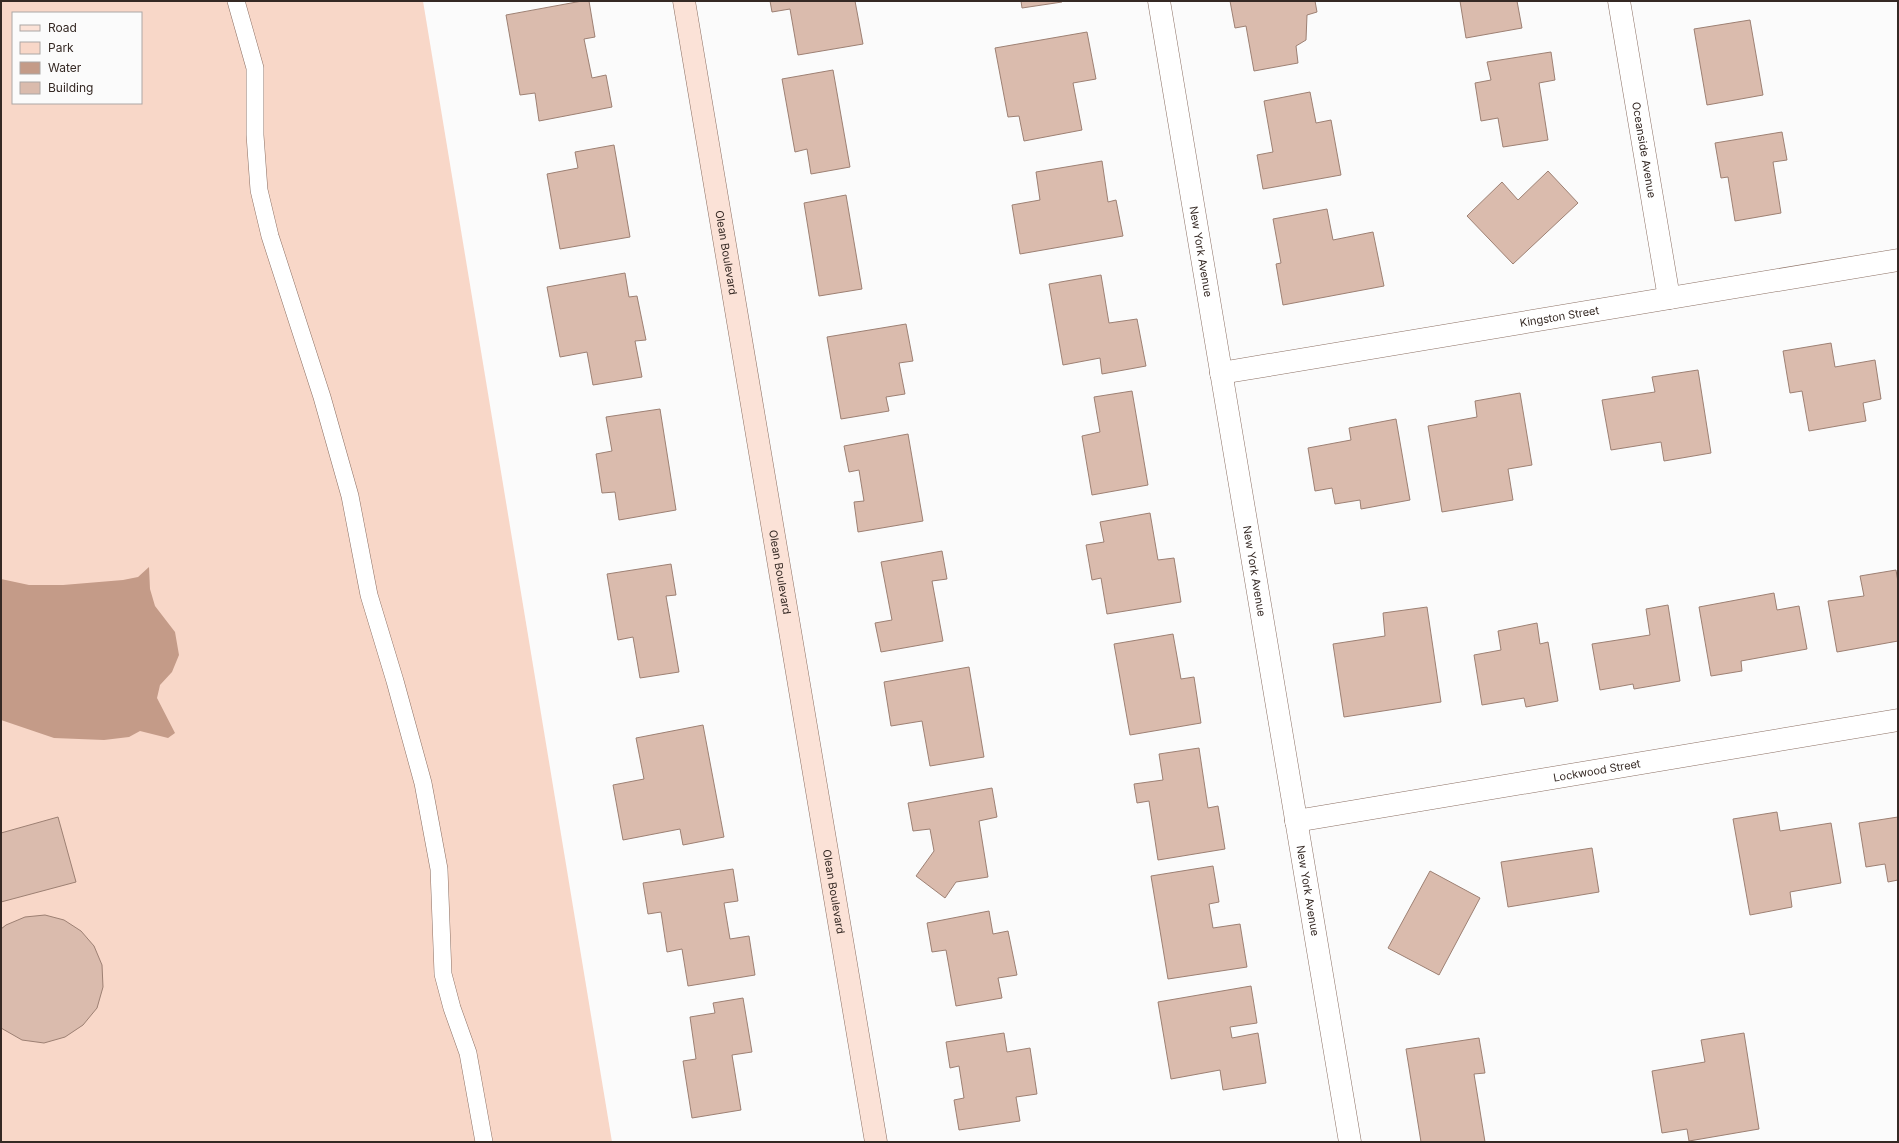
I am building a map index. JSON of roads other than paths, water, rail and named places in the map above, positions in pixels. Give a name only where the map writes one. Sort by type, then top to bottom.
[{"type":"street","name":"Olean Boulevard","points":[[684,1],[876,1142]]},
{"type":"street","name":"New York Avenue","points":[[1159,1],[1350,1142]]},
{"type":"street","name":"Oceanside Avenue","points":[[1619,1],[1669,298]]},
{"type":"street","name":"Kingston Street","points":[[1221,373],[1898,260]]},
{"type":"street","name":"Lockwood Street","points":[[1296,821],[1898,720]]},
{"type":"lane","points":[[236,1],[255,68],[255,135],[259,190],[270,236],[322,396],[350,496],[369,595],[423,782],[439,869],[443,974],[468,1053],[484,1142]]},
{"type":"water","points":[[149,567],[150,589],[155,606],[175,632],[179,655],[172,672],[160,685],[157,698],[175,733],[168,738],[140,731],[129,737],[104,740],[54,738],[1,720],[1,579],[29,585],[63,585],[123,580],[138,577]]}]
